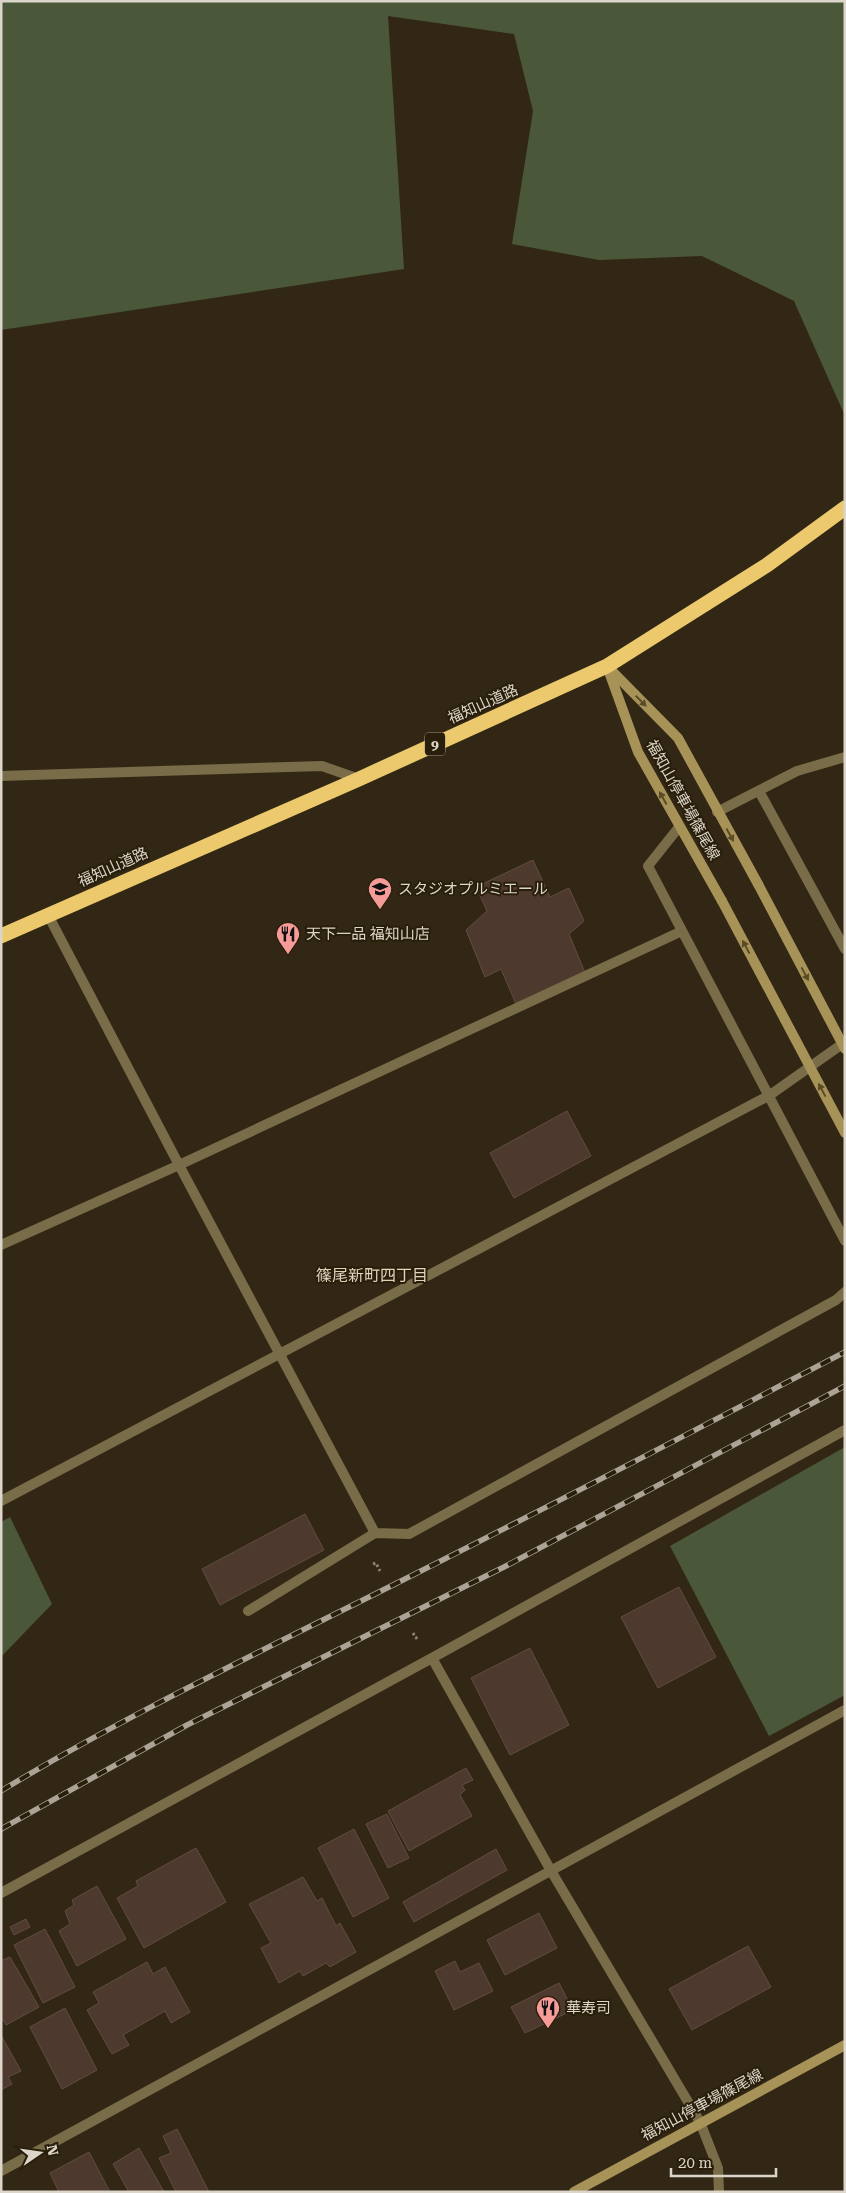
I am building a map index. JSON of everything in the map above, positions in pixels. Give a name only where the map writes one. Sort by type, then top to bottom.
[{"type":"highway","name":"福知山道路","points":[[1,936],[359,779],[607,666],[767,565],[845,508]]},
{"type":"main road","name":"福知山停車場篠尾線","points":[[607,666],[678,738],[845,1049]]},
{"type":"main road","name":"福知山停車場篠尾線","points":[[607,666],[638,752],[722,901],[845,1133]]},
{"type":"main road","name":"福知山停車場篠尾線","points":[[574,2192],[845,2045]]},
{"type":"street","points":[[718,812],[797,771],[845,757]]},
{"type":"street","points":[[1,776],[322,766],[359,779]]},
{"type":"street","points":[[759,791],[845,949]]},
{"type":"street","points":[[679,827],[648,866],[770,1095],[845,1241]]},
{"type":"street","points":[[48,915],[179,1166],[375,1533]]},
{"type":"street","points":[[1,1245],[179,1166],[682,931]]},
{"type":"street","points":[[1,1501],[280,1356],[770,1095],[845,1042]]},
{"type":"street","points":[[248,1611],[375,1533],[409,1534],[836,1300],[845,1292]]},
{"type":"street","points":[[1,1893],[845,1430]]},
{"type":"street","points":[[432,1658],[550,1869],[700,2122],[718,2168],[719,2192]]},
{"type":"street","points":[[1,2171],[550,1869],[845,1710]]},
{"type":"green space","points":[[1,1],[845,1],[845,416],[794,301],[702,256],[599,260],[512,244],[533,111],[514,34],[388,16],[404,269],[1,330]]},
{"type":"green space","points":[[845,1447],[845,1695],[769,1736],[670,1546]]},
{"type":"green space","points":[[10,1517],[52,1604],[1,1657],[1,1522]]},
{"type":"building","points":[[533,860],[550,897],[569,888],[584,921],[569,934],[586,975],[516,1004],[501,969],[485,977],[466,930],[487,911],[476,887]]},
{"type":"building","points":[[567,1111],[591,1156],[514,1198],[490,1153]]},
{"type":"building","points":[[305,1514],[324,1550],[220,1605],[202,1569]]},
{"type":"building","points":[[679,1587],[716,1657],[658,1688],[621,1617]]},
{"type":"building","points":[[530,1648],[569,1725],[510,1755],[471,1678]]},
{"type":"building","points":[[466,1768],[473,1780],[462,1785],[465,1790],[460,1795],[472,1816],[409,1851],[388,1811]]},
{"type":"building","points":[[387,1814],[409,1858],[388,1868],[366,1824]]},
{"type":"building","points":[[354,1829],[389,1898],[353,1917],[318,1848]]},
{"type":"building","points":[[196,1848],[226,1902],[144,1948],[117,1898],[138,1886],[136,1881]]},
{"type":"building","points":[[496,1849],[507,1870],[414,1922],[403,1902]]},
{"type":"building","points":[[303,1877],[317,1901],[322,1898],[336,1926],[340,1923],[356,1952],[330,1967],[326,1963],[303,1976],[300,1971],[279,1983],[261,1948],[271,1943],[249,1904]]},
{"type":"building","points":[[97,1886],[126,1939],[77,1966],[59,1931],[70,1924],[65,1911],[74,1905],[72,1900]]},
{"type":"building","points":[[539,1913],[557,1948],[505,1975],[487,1940]]},
{"type":"building","points":[[26,1919],[30,1927],[14,1935],[10,1927]]},
{"type":"building","points":[[45,1929],[75,1987],[43,2003],[14,1945]]},
{"type":"building","points":[[748,1946],[771,1987],[692,2030],[669,1989]]},
{"type":"building","points":[[10,1957],[39,2007],[6,2025],[1,2016],[1,1961]]},
{"type":"building","points":[[455,1961],[460,1972],[479,1963],[493,1991],[454,2010],[435,1971]]},
{"type":"building","points":[[147,1962],[153,1974],[165,1967],[190,2012],[171,2023],[165,2011],[123,2035],[129,2045],[112,2054],[87,2010],[99,2003],[93,1992]]},
{"type":"building","points":[[559,1983],[573,2010],[525,2033],[511,2007]]},
{"type":"building","points":[[65,2008],[97,2070],[62,2089],[30,2027]]},
{"type":"building","points":[[1,2035],[21,2071],[8,2077],[12,2084],[1,2090]]},
{"type":"building","points":[[177,2129],[209,2192],[176,2192],[159,2158],[171,2153],[163,2136]]},
{"type":"building","points":[[139,2148],[164,2192],[129,2192],[113,2164]]},
{"type":"building","points":[[89,2152],[110,2192],[59,2192],[50,2173]]},
{"type":"railway","points":[[1,1791],[146,1709],[508,1527],[845,1352]]},
{"type":"railway","points":[[1,1829],[187,1725],[504,1567],[845,1386]]},
{"type":"place","name":"スタジオプルミエール","points":[[380,910]]},
{"type":"place","name":"天下一品 福知山店","points":[[288,955]]},
{"type":"place","name":"華寿司","points":[[548,2029]]},
{"type":"district","name":"篠尾新町四丁目","points":[[372,1275]]}]
